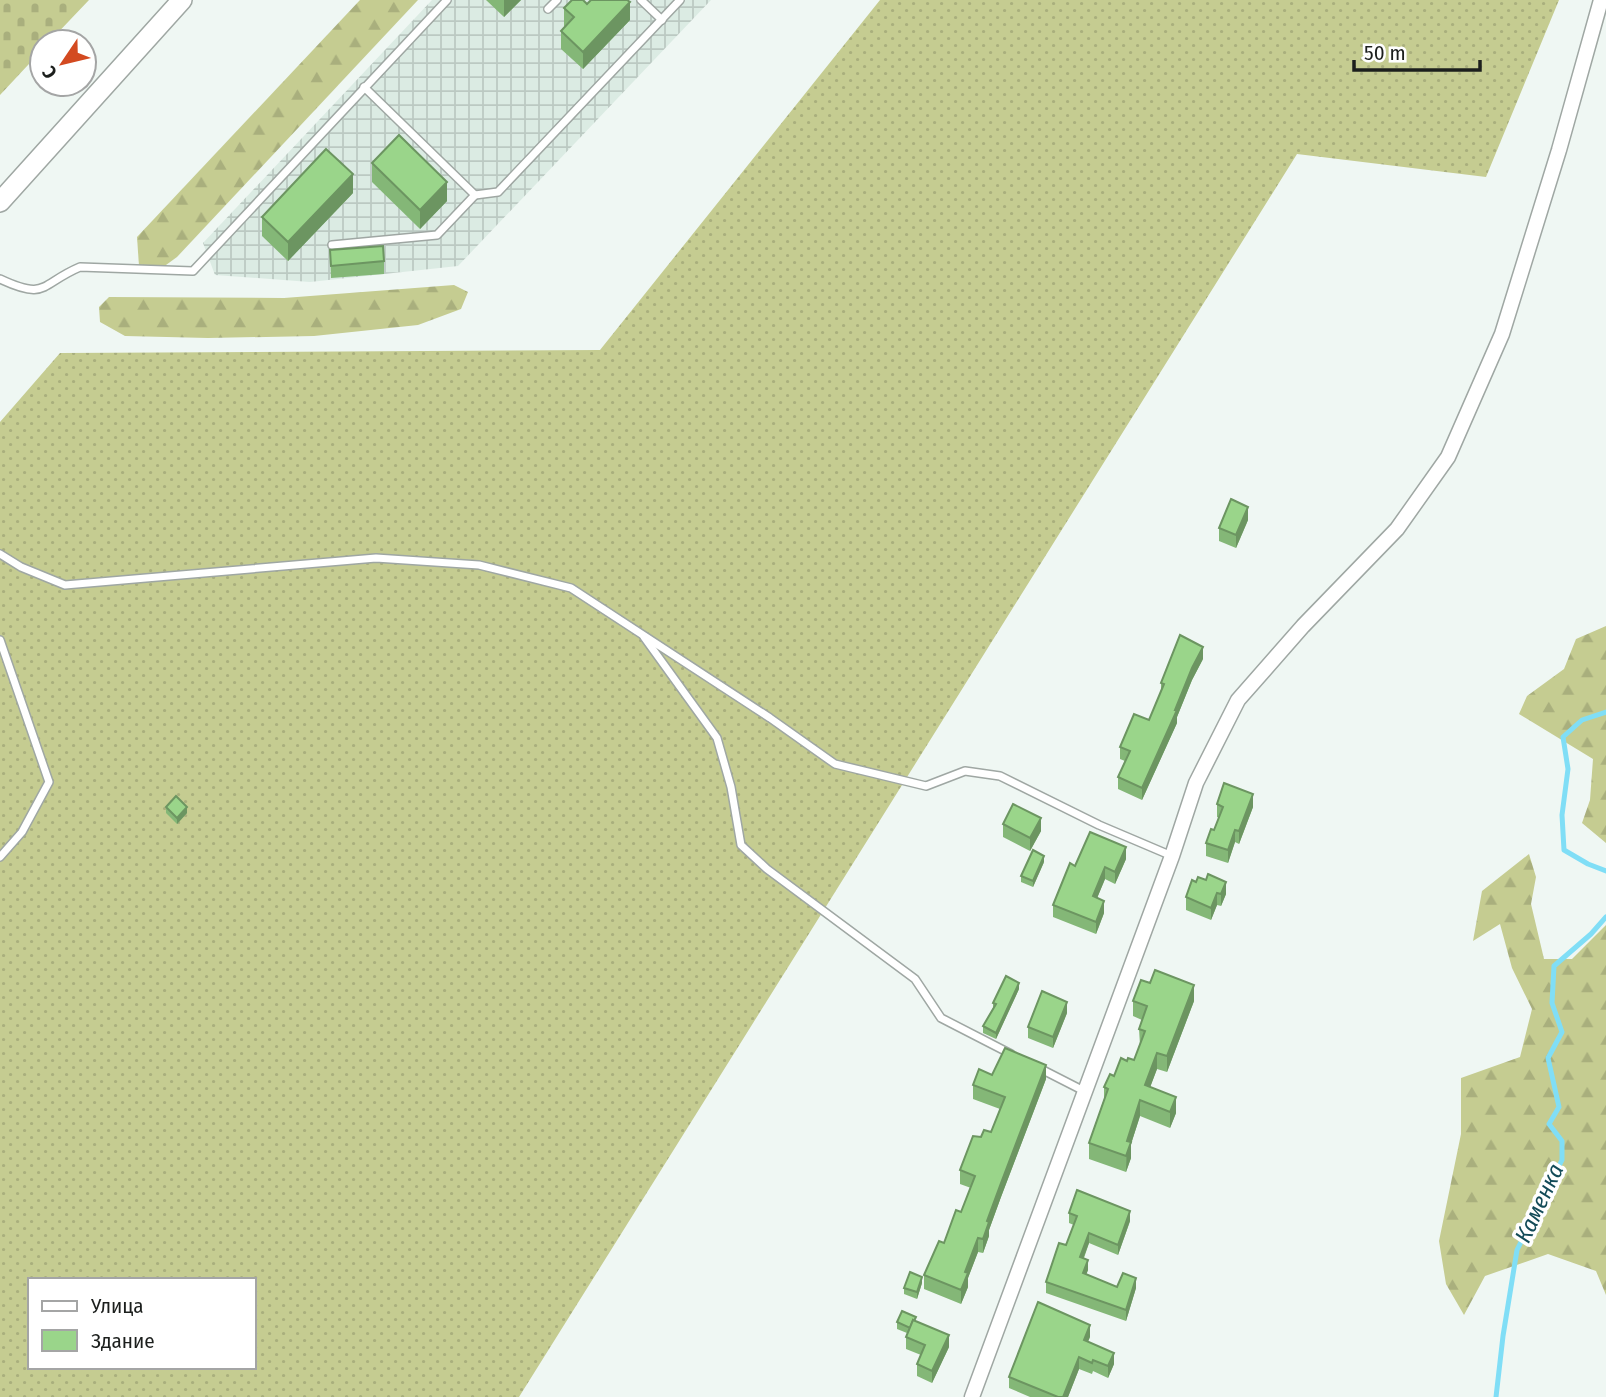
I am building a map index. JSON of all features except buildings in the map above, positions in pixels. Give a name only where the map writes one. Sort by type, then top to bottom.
[{"type":"main road","points":[[0,202],[182,0]]},
{"type":"street","points":[[972,1397],[1172,856],[1196,783],[1238,700],[1303,626],[1397,529],[1448,457],[1502,334],[1559,150],[1601,0]]},
{"type":"lane","points":[[0,279],[23,290],[32,291],[80,267],[193,271],[447,0]]},
{"type":"lane","points":[[548,9],[557,0]]},
{"type":"lane","points":[[641,0],[662,20]]},
{"type":"lane","points":[[332,245],[437,235],[475,195],[498,192],[680,0]]},
{"type":"lane","points":[[364,87],[475,195]]},
{"type":"lane","points":[[0,554],[21,567],[65,585],[376,558],[479,565],[571,588],[770,718],[835,764],[926,786],[965,771],[1000,776],[1099,825],[1172,856]]},
{"type":"lane","points":[[642,634],[718,738],[731,787],[741,845],[767,869],[915,979],[941,1018],[1084,1091]]},
{"type":"lane","points":[[0,640],[49,782],[22,832],[0,857]]},
{"type":"shaded area","points":[[432,0],[711,0],[458,266],[310,282],[215,275],[203,243]]},
{"type":"green space","points":[[0,0],[89,0],[62,28],[28,28],[28,65],[0,95]]},
{"type":"green space","points":[[360,0],[418,0],[177,257],[155,273],[139,266],[137,237]]},
{"type":"green space","points":[[880,0],[1559,0],[1486,177],[1297,154],[519,1397],[0,1397],[0,422],[60,353],[600,350]]},
{"type":"green space","points":[[454,285],[468,292],[461,309],[418,325],[314,336],[125,336],[100,322],[99,307],[109,297],[284,298]]},
{"type":"green space","points":[[1606,626],[1606,843],[1582,823],[1590,800],[1593,759],[1519,714],[1527,696],[1564,669],[1576,639]]},
{"type":"green space","points":[[1529,854],[1536,877],[1531,904],[1544,959],[1572,959],[1606,925],[1606,1295],[1596,1271],[1548,1254],[1485,1276],[1464,1315],[1446,1284],[1439,1241],[1461,1134],[1461,1078],[1520,1057],[1532,1009],[1512,968],[1500,924],[1473,941],[1482,891]]},
{"type":"waterway","name":"Каменка","points":[[1606,712],[1582,720],[1563,737],[1568,769],[1562,815],[1564,850],[1606,871]]},
{"type":"waterway","name":"Каменка","points":[[1496,1397],[1517,1250],[1562,1160],[1562,1141],[1549,1124],[1559,1107],[1548,1058],[1562,1032],[1552,1003],[1554,966],[1606,917]]}]
